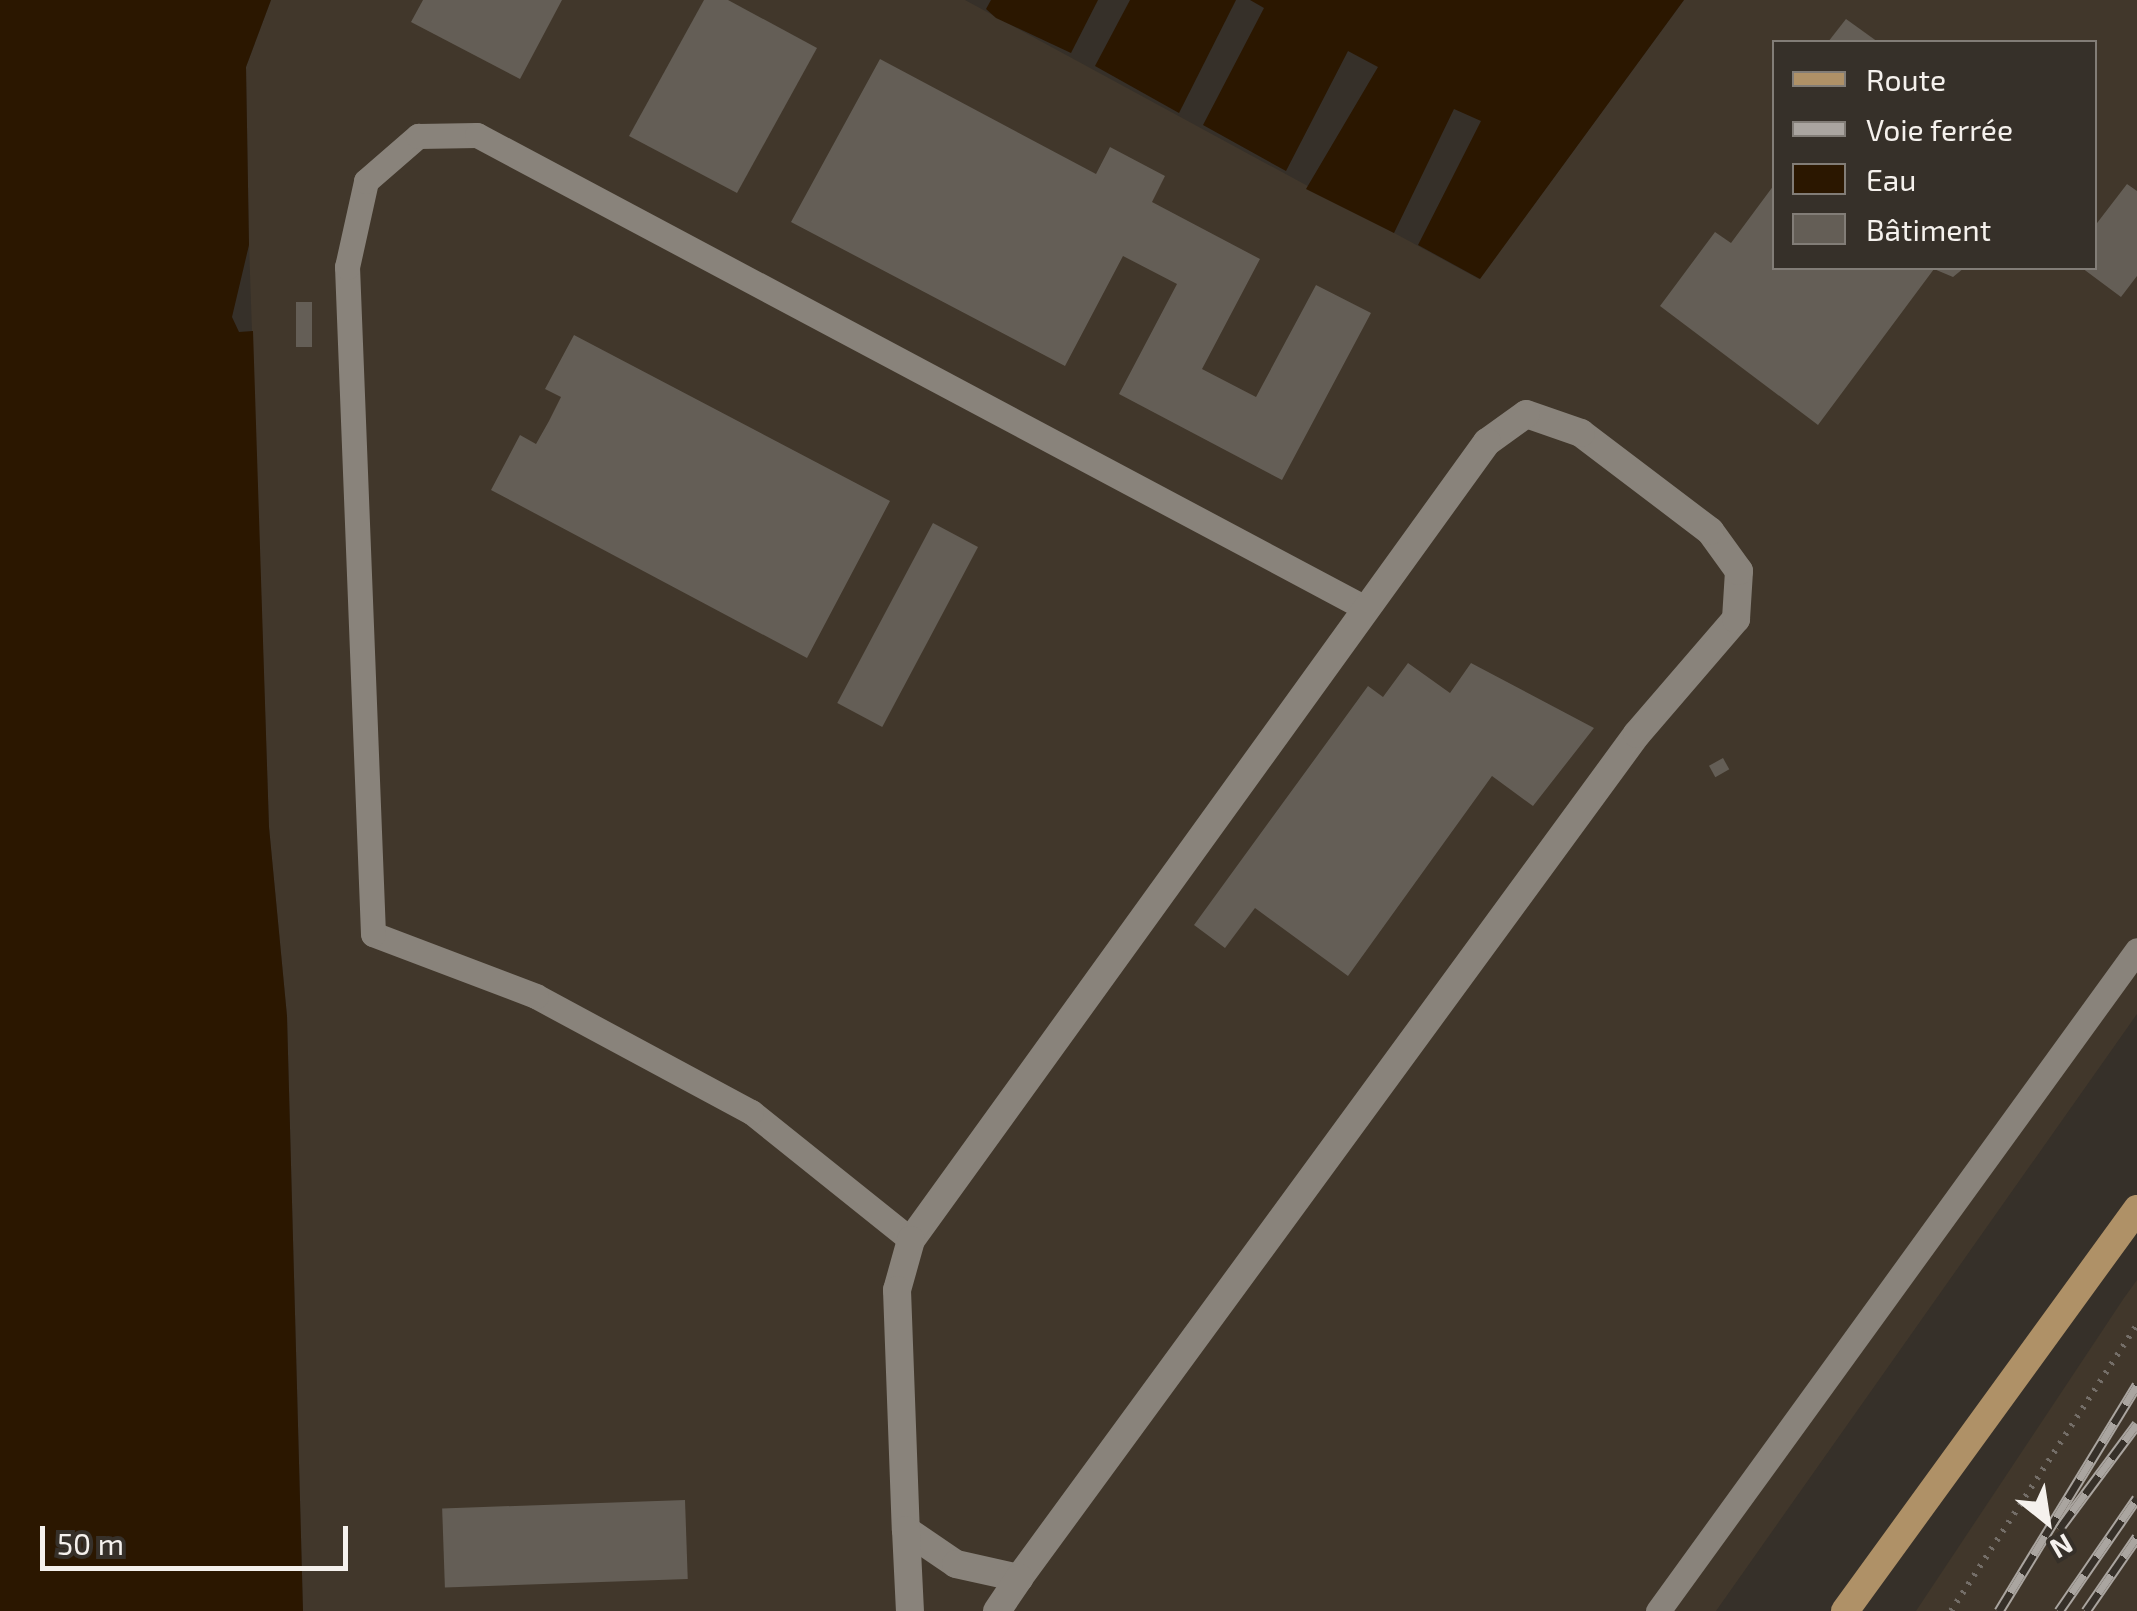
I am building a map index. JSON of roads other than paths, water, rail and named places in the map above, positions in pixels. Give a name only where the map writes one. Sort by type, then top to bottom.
[{"type":"main road","points":[[1845,1611],[2137,1209]]},
{"type":"street","points":[[910,1611],[897,1290],[911,1240],[1487,442],[1526,414],[1581,433],[1710,531],[1739,571],[1736,619],[1637,734],[997,1611]]},
{"type":"street","points":[[906,1530],[956,1564],[1019,1578]]},
{"type":"lane","points":[[911,1240],[751,1112],[536,996],[373,934],[347,267],[366,180],[418,136],[477,135],[1367,609]]},
{"type":"lane","points":[[1658,1611],[2137,950]]},
{"type":"water","points":[[0,0],[271,0],[246,67],[249,245],[232,317],[239,332],[253,331],[269,827],[287,1016],[303,1611],[0,1611]]},
{"type":"water","points":[[991,0],[1098,0],[1071,53],[996,18],[986,9]]},
{"type":"water","points":[[1130,0],[1236,0],[1179,113],[1095,66]]},
{"type":"water","points":[[1250,0],[1684,0],[1480,279],[1418,245],[1481,121],[1454,109],[1394,233],[1306,189],[1378,67],[1348,51],[1286,171],[1203,125],[1264,8]]},
{"type":"railway","points":[[1999,1611],[2137,1385]]},
{"type":"railway","points":[[2059,1529],[2137,1424]]},
{"type":"railway","points":[[2059,1611],[2137,1498]]},
{"type":"railway","points":[[2086,1611],[2137,1537]]}]
